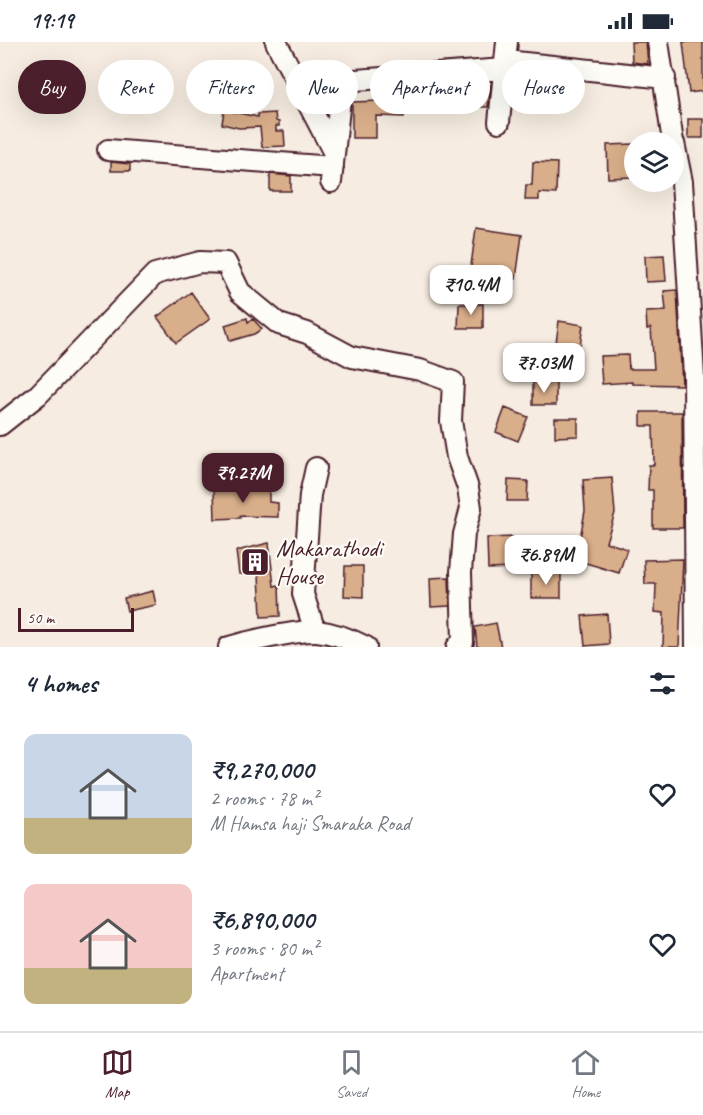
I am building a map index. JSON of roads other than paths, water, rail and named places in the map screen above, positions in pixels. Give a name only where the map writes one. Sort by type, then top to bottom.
[{"type":"street","points":[[276,42],[286,61]]},
{"type":"street","points":[[658,42],[672,132]]},
{"type":"street","points":[[358,79],[506,57],[665,78]]},
{"type":"street","points":[[499,122],[506,57]]},
{"type":"street","points":[[310,114],[333,167]]},
{"type":"street","points":[[333,167],[339,114]]},
{"type":"street","points":[[108,150],[333,167]]},
{"type":"street","points":[[683,192],[694,376],[696,647]]},
{"type":"street","points":[[0,424],[38,395],[155,274],[200,262],[226,263],[240,291],[279,324],[307,333],[352,357],[420,370],[453,382],[451,421],[457,457],[468,488],[471,508],[464,534],[461,572],[463,642],[457,647]]},
{"type":"street","points":[[315,631],[303,594],[310,495],[316,468]]},
{"type":"street","points":[[229,647],[278,636],[315,631],[348,637],[366,647]]},
{"type":"place","name":"Makarathodi House","points":[[255,562]]}]
